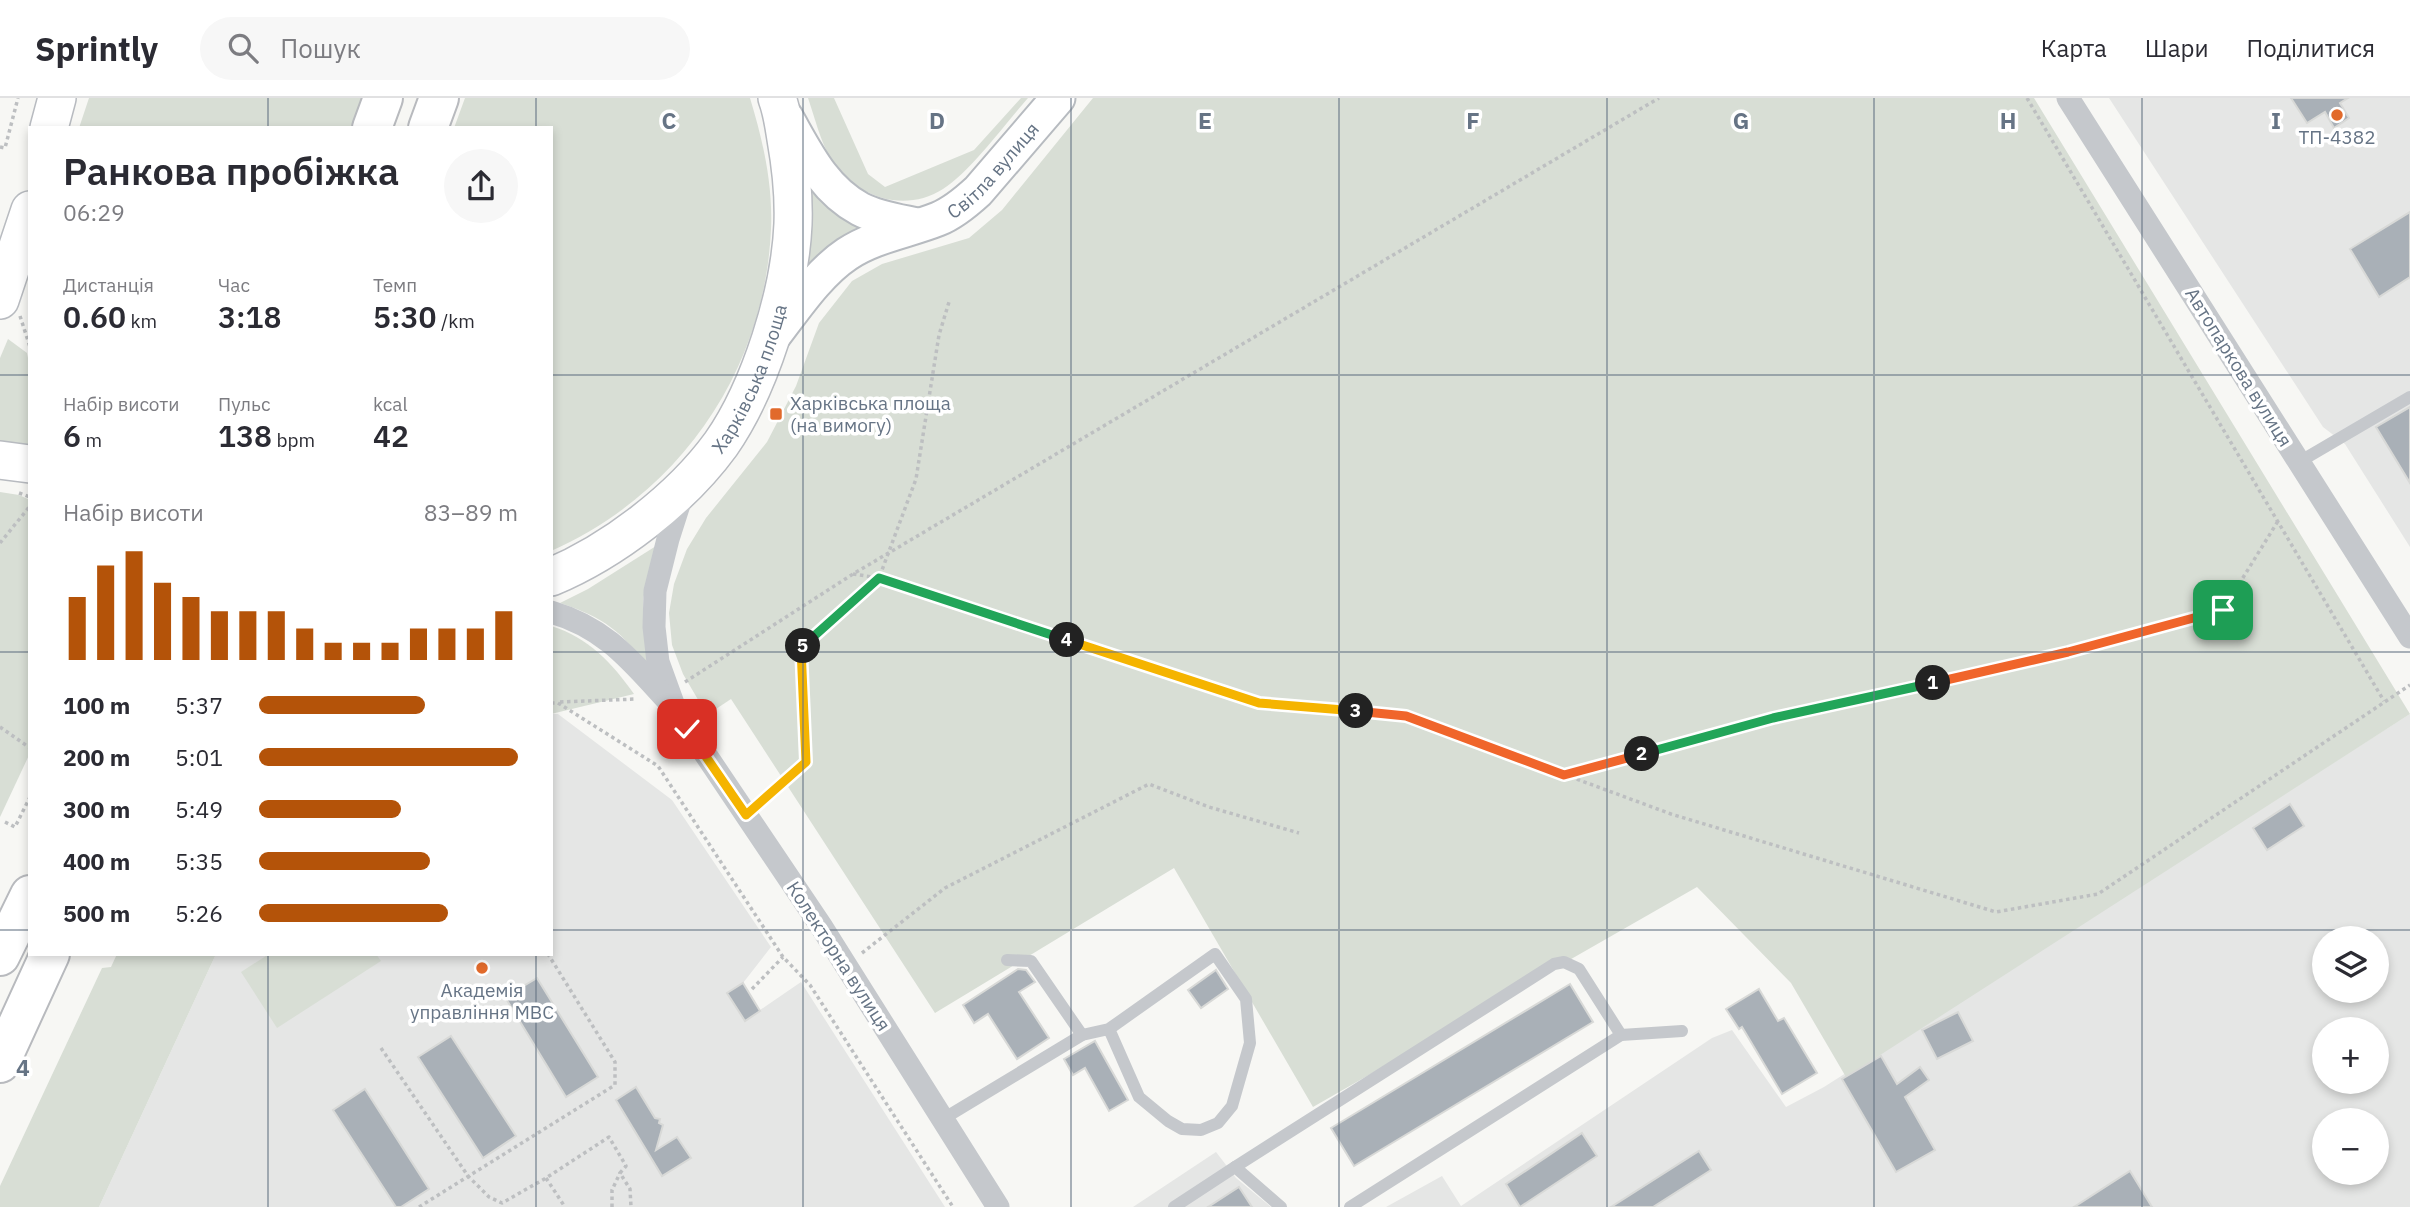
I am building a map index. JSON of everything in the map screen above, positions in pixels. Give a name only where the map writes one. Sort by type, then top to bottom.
[{"type":"highway","points":[[373,126],[383,98]]},
{"type":"highway","points":[[429,126],[439,98]]},
{"type":"highway","points":[[0,956],[28,899]]},
{"type":"highway","points":[[0,1063],[49,956]]},
{"type":"main road","points":[[50,126],[57,98]]},
{"type":"main road","name":"Світла вулиця","points":[[770,340],[822,276],[847,254],[940,218],[978,191],[1058,98]]},
{"type":"main road","points":[[779,102],[811,163],[830,187],[861,209],[917,225]]},
{"type":"main road","name":"Харківська площа","points":[[553,576],[572,568],[624,536],[685,486],[721,443],[746,401],[770,340],[786,279],[793,225],[792,169],[779,102]]},
{"type":"main road","points":[[8,304],[28,219]]},
{"type":"main road","points":[[0,460],[28,464]]},
{"type":"street","name":"Автопаркова вулиця","points":[[2068,98],[2410,637]]},
{"type":"street","name":"Колекторна вулиця","points":[[675,709],[658,662],[654,627],[655,591],[685,486]]},
{"type":"street","name":"Колекторна вулиця","points":[[553,612],[594,628],[623,652],[675,709],[821,926],[998,1207]]},
{"type":"lane","points":[[2299,462],[2410,397]]},
{"type":"lane","points":[[943,1119],[1082,1035],[1109,1029],[1215,954],[1246,999],[1250,1043],[1232,1106],[1218,1123],[1201,1130],[1182,1129],[1168,1121],[1139,1097],[1109,1029]]},
{"type":"lane","points":[[1007,960],[1031,961],[1082,1035]]},
{"type":"lane","points":[[1174,1207],[1554,964],[1564,962],[1579,969],[1621,1035]]},
{"type":"lane","points":[[1350,1207],[1621,1035],[1682,1031]]},
{"type":"lane","points":[[1235,1167],[1281,1207]]},
{"type":"path","points":[[0,147],[5,148],[18,98]]},
{"type":"path","points":[[681,685],[853,574],[1659,98]]},
{"type":"path","points":[[2027,98],[2385,702]]},
{"type":"path","points":[[746,815],[806,762],[801,648],[879,578],[916,479],[939,335],[949,302]]},
{"type":"path","points":[[8,304],[24,323],[28,339]]},
{"type":"path","points":[[0,543],[28,508]]},
{"type":"path","points":[[1564,775],[1773,718],[2068,652],[2223,610],[2278,521]]},
{"type":"path","points":[[853,574],[879,578],[1259,703],[1406,716],[1671,814],[1996,912],[2098,894],[2410,685]]},
{"type":"path","points":[[553,703],[644,698]]},
{"type":"path","points":[[558,702],[658,766],[783,957],[810,985],[953,1207]]},
{"type":"path","points":[[0,727],[28,747]]},
{"type":"path","points":[[855,959],[946,888],[1149,785],[1209,807],[1299,833]]},
{"type":"path","points":[[5,821],[15,827],[28,801]]},
{"type":"path","points":[[419,1207],[615,1085],[615,1062],[549,956]]},
{"type":"path","points":[[752,989],[783,957]]},
{"type":"path","points":[[381,1048],[468,1176],[489,1197],[502,1203],[547,1178],[609,1137],[626,1166],[611,1190],[612,1207]]},
{"type":"path","points":[[620,1173],[630,1189],[631,1207]]},
{"type":"path","points":[[547,1178],[565,1207]]},
{"type":"shaded area","points":[[89,98],[364,98],[353,126],[80,126]]},
{"type":"shaded area","points":[[465,98],[750,98],[759,130],[770,196],[771,229],[765,281],[752,331],[733,378],[707,422],[676,461],[639,496],[597,527],[553,550],[553,126],[455,126]]},
{"type":"shaded area","points":[[808,98],[834,98],[868,174],[885,187],[974,150],[1021,98],[1028,98],[954,181],[928,196],[897,201],[867,192],[841,172],[824,145]]},
{"type":"shaded area","points":[[1093,98],[2034,98],[2410,714],[1846,1077],[1791,983],[1697,887],[1313,1107],[1174,868],[935,1013],[731,699],[707,715],[683,674],[672,645],[669,613],[674,584],[687,549],[706,518],[767,442],[796,386],[819,323],[852,281],[882,264],[969,238],[1002,210]]},
{"type":"shaded area","points":[[2109,98],[2410,98],[2410,547],[2345,444],[2323,427]]},
{"type":"shaded area","points":[[808,178],[879,228],[805,281]]},
{"type":"shaded area","points":[[8,339],[27,353],[28,449],[0,443],[0,358]]},
{"type":"shaded area","points":[[0,492],[28,499],[28,757],[0,817]]},
{"type":"shaded area","points":[[656,546],[643,599],[643,624],[650,669],[611,627],[589,614],[560,603],[588,589]]},
{"type":"shaded area","points":[[553,627],[576,637],[598,652],[634,694],[553,714]]},
{"type":"shaded area","name":"Академія управління МВС","points":[[553,714],[558,714],[672,800],[771,947],[743,983],[760,1010],[801,982],[945,1207],[99,1207],[215,956],[553,956]]},
{"type":"shaded area","points":[[2410,714],[2410,1207],[1386,1207],[1442,1176],[1461,1206],[1712,1038],[1732,1030],[1786,1107],[1824,1087]]},
{"type":"shaded area","points":[[116,956],[215,956],[99,1207],[0,1207],[0,1186],[102,968],[111,967]]},
{"type":"shaded area","points":[[266,956],[377,956],[381,961],[277,1028],[241,972]]},
{"type":"shaded area","points":[[1216,1152],[1236,1178],[1271,1207],[1133,1207]]},
{"type":"building","name":"ТП-4382","points":[[2291,98],[2348,98],[2340,103],[2349,118],[2334,128],[2325,112],[2307,123]]},
{"type":"building","points":[[2410,212],[2410,277],[2379,297],[2350,249]]},
{"type":"building","points":[[2410,407],[2410,483],[2376,427]]},
{"type":"building","points":[[2290,804],[2304,826],[2267,850],[2253,828]]},
{"type":"building","points":[[1018,969],[1026,970],[1035,982],[1019,992],[1049,1038],[1017,1059],[988,1014],[974,1023],[963,1005]]},
{"type":"building","points":[[1216,970],[1228,989],[1201,1008],[1188,990]]},
{"type":"building","points":[[537,978],[598,1077],[566,1097],[505,997]]},
{"type":"building","points":[[743,983],[760,1011],[745,1021],[727,993]]},
{"type":"building","points":[[1570,984],[1593,1022],[1354,1166],[1331,1128]]},
{"type":"building","points":[[1759,989],[1778,1021],[1784,1018],[1817,1073],[1782,1094],[1742,1027],[1739,1029],[1726,1009]]},
{"type":"building","points":[[1958,1012],[1973,1041],[1937,1059],[1922,1030]]},
{"type":"building","points":[[451,1036],[516,1136],[483,1158],[418,1057]]},
{"type":"building","points":[[1095,1041],[1128,1100],[1109,1111],[1085,1068],[1073,1075],[1064,1059]]},
{"type":"building","points":[[1881,1056],[1897,1084],[1920,1067],[1929,1080],[1905,1097],[1935,1150],[1896,1172],[1842,1079]]},
{"type":"building","points":[[636,1087],[655,1118],[660,1119],[659,1123],[663,1125],[656,1150],[677,1137],[691,1158],[662,1176],[616,1100]]},
{"type":"building","points":[[365,1089],[429,1189],[401,1207],[396,1207],[333,1110]]},
{"type":"building","points":[[1582,1133],[1597,1156],[1520,1207],[1506,1184]]},
{"type":"building","points":[[1699,1151],[1711,1170],[1653,1207],[1611,1207]]},
{"type":"building","points":[[2130,1171],[2152,1207],[2074,1207]]},
{"type":"building","points":[[1239,1187],[1252,1207],[1208,1207]]},
{"type":"place","name":"ТП-4382","points":[[2337,115]]},
{"type":"place","name":"Харківська площа (на вимогу)","points":[[776,414]]},
{"type":"place","name":"Академія управління МВС","points":[[482,968]]},
{"type":"route","points":[[687,729],[746,815],[806,762],[801,648],[879,578],[1259,703],[1406,716],[1564,775],[1773,718],[2068,652],[2223,610]]}]
